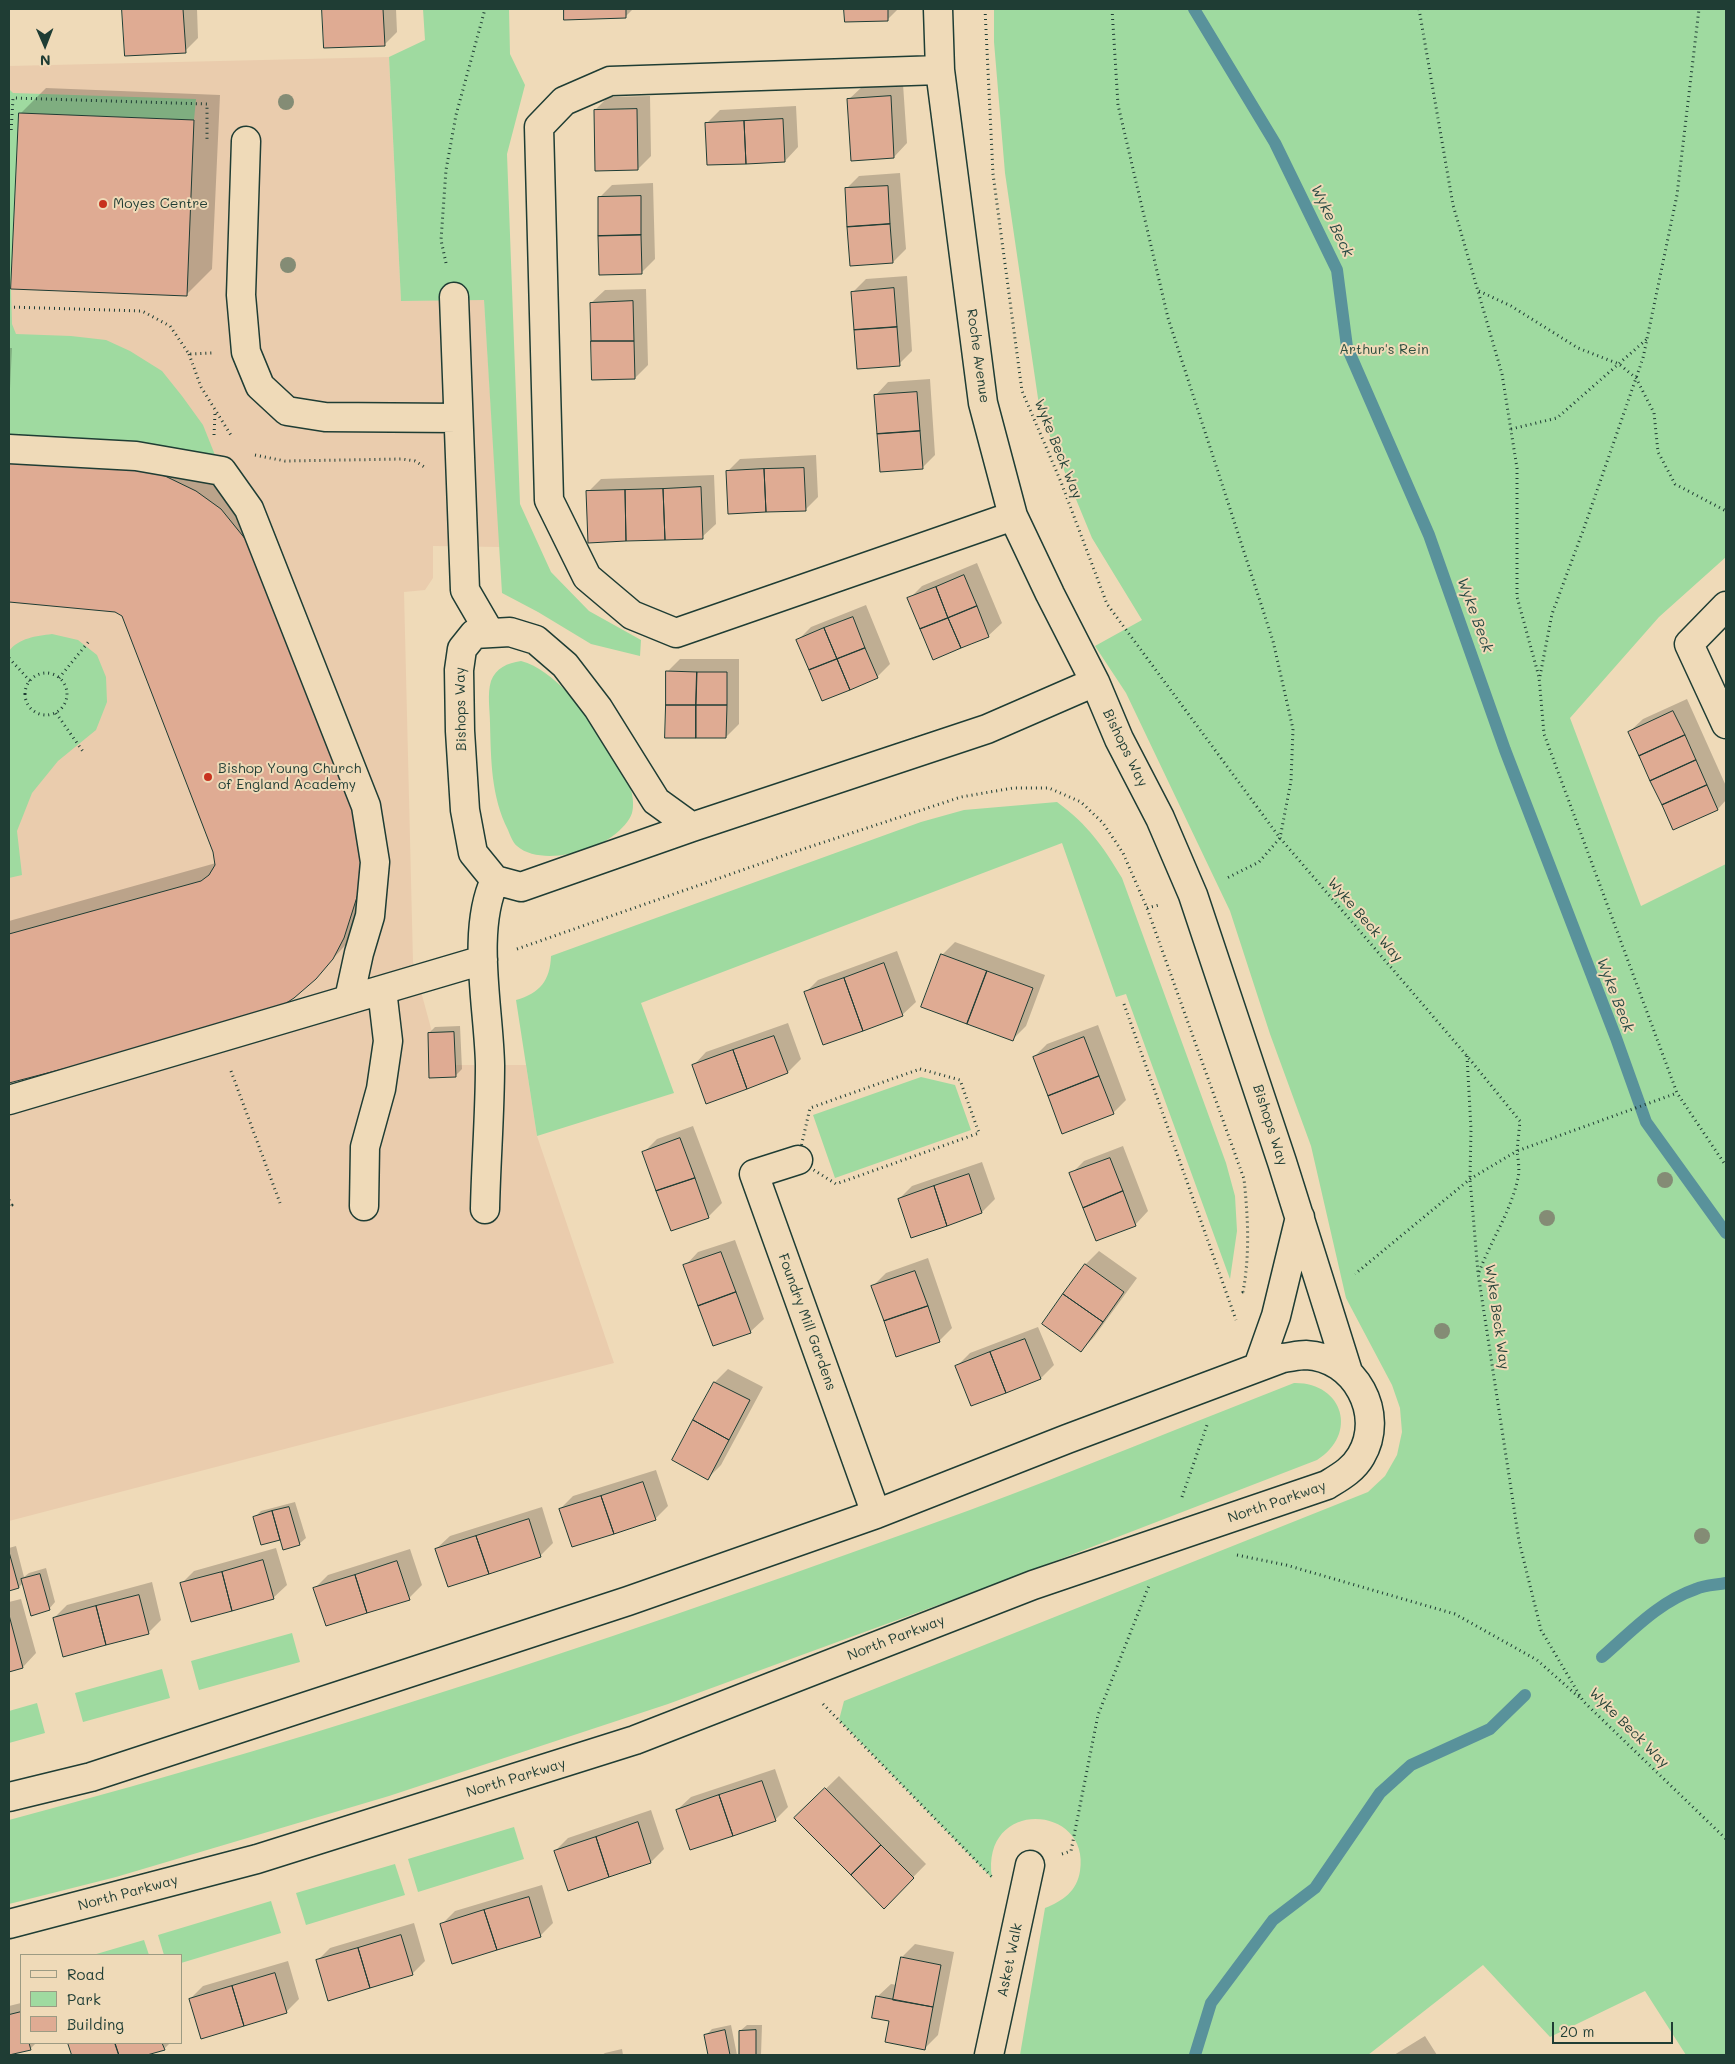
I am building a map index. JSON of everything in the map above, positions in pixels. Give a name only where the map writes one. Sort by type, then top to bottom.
[{"type":"street","name":"Roche Avenue","points":[[938,9],[940,70],[983,403],[1013,516],[1095,682]]},
{"type":"street","points":[[940,70],[610,81],[564,102],[539,127],[549,500],[587,577],[632,615],[676,633],[1013,516]]},
{"type":"street","points":[[246,141],[240,296],[246,352],[260,386],[287,412],[325,417],[458,418]]},
{"type":"street","points":[[454,297],[465,590],[490,633]]},
{"type":"street","points":[[9,449],[136,456],[222,471],[250,509],[366,806],[375,862],[370,916],[359,953],[350,999]]},
{"type":"street","points":[[1726,606],[1689,644],[1726,724]]},
{"type":"street","name":"Bishops Way","points":[[495,880],[473,853],[465,810],[460,731],[459,670],[462,649],[474,634],[510,632],[536,640],[565,665],[598,708],[656,801],[692,827]]},
{"type":"street","points":[[485,1209],[490,1065],[483,960],[485,912],[489,893],[495,880],[521,887],[692,827],[987,729],[1095,682]]},
{"type":"street","name":"Bishops Way","points":[[1095,682],[1119,739],[1160,818],[1193,894],[1324,1290],[1348,1372]]},
{"type":"street","points":[[9,1100],[483,960]]},
{"type":"street","points":[[364,1206],[365,1147],[381,1089],[388,1041],[382,990]]},
{"type":"street","name":"Foundry Mill Gardens","points":[[798,1160],[754,1174],[876,1514]]},
{"type":"street","points":[[1258,1367],[1276,1316],[1300,1217]]},
{"type":"street","name":"North Parkway","points":[[9,1796],[100,1774],[628,1601],[876,1514],[1067,1439],[1283,1358],[1306,1355],[1329,1360],[1348,1372],[1363,1390],[1370,1412],[1369,1435],[1361,1456],[1346,1474],[1327,1485],[1033,1585],[635,1740],[285,1850],[9,1924]]},
{"type":"street","name":"Asket Walk","points":[[989,2055],[1030,1865]]},
{"type":"path","points":[[454,297],[441,240],[446,170],[456,116],[485,9]]},
{"type":"path","name":"Wyke Beck Way","points":[[985,9],[993,174],[1022,391],[1061,482],[1107,604],[1280,838],[1467,1056],[1520,1121],[1517,1151],[1518,1177],[1506,1213],[1478,1273]]},
{"type":"path","points":[[1112,9],[1118,105],[1168,318],[1273,641],[1293,729],[1291,781],[1280,838]]},
{"type":"path","points":[[1419,9],[1453,205],[1502,374],[1517,468],[1517,596],[1540,677],[1544,734],[1676,1093],[1726,1166]]},
{"type":"path","points":[[1540,677],[1552,614],[1643,358],[1677,196],[1699,9]]},
{"type":"path","points":[[9,133],[11,133],[13,98],[23,98],[207,104],[207,139]]},
{"type":"path","points":[[1478,291],[1511,306],[1578,348],[1619,364],[1636,378],[1654,413],[1658,452],[1675,484],[1726,510]]},
{"type":"path","points":[[9,307],[142,311],[170,326],[189,354],[246,352]]},
{"type":"path","points":[[1511,429],[1557,418],[1647,338]]},
{"type":"path","points":[[60,678],[90,640]]},
{"type":"path","points":[[9,658],[30,681]]},
{"type":"path","points":[[47,673],[60,678],[67,689],[67,697],[61,709],[42,715],[30,708],[25,696],[26,688],[30,681],[34,677],[47,673]]},
{"type":"path","points":[[56,712],[84,753]]},
{"type":"path","points":[[483,960],[788,854],[961,797],[1013,788],[1049,788],[1081,802],[1103,822],[1123,852],[1147,908],[1244,1178],[1248,1223],[1248,1255],[1240,1302]]},
{"type":"path","points":[[1124,1004],[1236,1320]]},
{"type":"path","points":[[219,1038],[280,1204]]},
{"type":"path","name":"Wyke Beck Way","points":[[1467,1056],[1472,1129],[1470,1179],[1478,1273],[1519,1541],[1541,1630],[1583,1701],[1726,1839]]},
{"type":"path","points":[[920,1069],[960,1080],[979,1133],[836,1184],[798,1160],[810,1108],[920,1069]]},
{"type":"path","points":[[1324,1290],[1344,1282],[1470,1179],[1517,1151],[1676,1093]]},
{"type":"path","points":[[9,1200],[12,1206],[9,1206]]},
{"type":"path","points":[[1243,1292],[1281,1291]]},
{"type":"path","points":[[1234,1329],[1238,1311]]},
{"type":"path","points":[[1030,1865],[1071,1851],[1098,1715],[1168,1540],[1222,1381]]},
{"type":"path","points":[[1231,1554],[1286,1565],[1455,1614],[1537,1660],[1583,1701]]},
{"type":"path","points":[[797,1677],[1021,1908]]},
{"type":"shaded area","name":"Bishop Young Church of England Academy","points":[[389,57],[401,301],[484,299],[500,547],[433,546],[433,578],[425,590],[404,592],[413,962],[432,1032],[454,1032],[455,1065],[526,1065],[537,1136],[614,1363],[9,1521],[9,66]]},
{"type":"green space","points":[[423,9],[509,9],[510,54],[525,85],[507,154],[520,504],[551,572],[589,611],[641,640],[640,656],[591,644],[502,593],[484,300],[401,301],[389,57],[425,40]]},
{"type":"green space","name":"Arthur's Rein","points":[[994,9],[1726,9],[1726,557],[1659,617],[1570,718],[1641,906],[1726,864],[1726,2055],[1686,2055],[1645,1991],[1550,2037],[1483,1965],[1368,2055],[1020,2055],[1045,1908],[1058,1902],[1076,1884],[1080,1871],[1079,1849],[1069,1832],[1054,1822],[1036,1819],[1017,1823],[1002,1833],[993,1852],[992,1878],[839,1720],[844,1701],[1368,1492],[1385,1476],[1397,1455],[1402,1432],[1400,1408],[1392,1385],[1346,1298],[1311,1146],[1270,1034],[1230,911],[1126,693],[1095,646],[1142,620],[1092,538],[1040,412],[1005,173],[994,42]]},
{"type":"green space","points":[[9,89],[13,93],[196,99],[194,120],[19,113],[11,289],[12,324],[16,334],[71,336],[106,340],[130,351],[162,371],[203,425],[215,455],[207,474],[165,476],[128,466],[9,460]]},
{"type":"green space","points":[[52,634],[78,640],[97,655],[106,677],[107,702],[96,730],[58,761],[32,793],[17,831],[22,875],[9,878],[9,651],[23,640]]},
{"type":"green space","points":[[521,661],[545,673],[575,700],[604,738],[621,767],[631,790],[633,810],[625,825],[606,841],[592,848],[550,856],[532,854],[516,845],[502,817],[493,778],[489,691],[493,676],[499,669],[511,663]]},
{"type":"green space","points":[[1057,802],[1078,819],[1094,837],[1122,878],[1226,1163],[1235,1196],[1237,1231],[1230,1279],[1126,994],[1116,997],[1062,843],[641,1003],[674,1093],[537,1136],[516,1000],[531,994],[542,985],[546,979],[551,956],[921,822],[964,810]]},
{"type":"green space","points":[[921,1077],[955,1085],[971,1130],[835,1178],[813,1115]]},
{"type":"green space","points":[[1294,1383],[1311,1385],[1324,1391],[1334,1400],[1340,1411],[1341,1424],[1338,1437],[1330,1449],[1317,1460],[1001,1582],[668,1704],[389,1796],[116,1877],[9,1904],[9,1820],[131,1787],[252,1751],[493,1676],[613,1636],[970,1510]]},
{"type":"green space","points":[[292,1633],[300,1662],[199,1690],[191,1661]]},
{"type":"green space","points":[[162,1669],[170,1698],[83,1722],[75,1693]]},
{"type":"green space","points":[[37,1703],[45,1733],[9,1743],[9,1711]]},
{"type":"green space","points":[[514,1827],[524,1859],[418,1892],[408,1859]]},
{"type":"green space","points":[[395,1864],[405,1895],[306,1925],[296,1893]]},
{"type":"green space","points":[[271,1901],[281,1933],[182,1963],[182,1954],[164,1954],[158,1935]]},
{"type":"green space","points":[[144,1940],[149,1954],[96,1954]]},
{"type":"building","points":[[122,9],[183,9],[186,53],[125,56]]},
{"type":"building","points":[[322,9],[383,9],[385,46],[324,48]]},
{"type":"building","points":[[564,9],[626,9],[626,18],[564,20]]},
{"type":"building","points":[[844,9],[888,9],[888,21],[845,22]]},
{"type":"building","points":[[891,96],[894,158],[851,161],[847,99]]},
{"type":"building","points":[[637,109],[638,170],[595,171],[594,110]]},
{"type":"building","name":"Moyes Centre","points":[[19,113],[194,120],[187,296],[11,289]]},
{"type":"building","points":[[783,119],[785,162],[746,164],[744,121]]},
{"type":"building","points":[[744,121],[746,164],[707,165],[705,123]]},
{"type":"building","points":[[888,186],[890,224],[847,227],[845,188]]},
{"type":"building","points":[[641,196],[641,235],[598,236],[598,197]]},
{"type":"building","points":[[890,224],[893,263],[850,266],[847,227]]},
{"type":"building","points":[[641,235],[642,274],[599,275],[598,236]]},
{"type":"building","points":[[894,288],[897,327],[854,330],[851,292]]},
{"type":"building","points":[[633,301],[634,341],[591,341],[590,303]]},
{"type":"building","points":[[897,327],[900,366],[857,369],[854,330]]},
{"type":"building","points":[[591,341],[634,341],[635,379],[592,380]]},
{"type":"building","points":[[917,392],[920,431],[877,434],[874,395]]},
{"type":"building","points":[[920,431],[923,469],[880,472],[877,434]]},
{"type":"building","points":[[9,460],[128,466],[165,476],[196,491],[221,509],[255,551],[356,811],[363,848],[363,878],[344,938],[333,959],[316,979],[294,998],[274,1011],[251,1020],[9,1083],[9,934],[201,881],[209,875],[215,865],[213,852],[122,616],[115,612],[9,602]]},
{"type":"building","points":[[804,468],[806,511],[766,512],[764,469]]},
{"type":"building","points":[[764,469],[766,512],[728,514],[726,471]]},
{"type":"building","points":[[701,487],[703,539],[665,540],[663,489]]},
{"type":"building","points":[[663,489],[665,540],[626,541],[625,490]]},
{"type":"building","points":[[625,490],[626,541],[588,543],[586,491]]},
{"type":"building","points":[[964,575],[977,606],[948,618],[936,587]]},
{"type":"building","points":[[936,587],[948,618],[920,629],[907,598]]},
{"type":"building","points":[[977,606],[989,637],[961,648],[948,618]]},
{"type":"building","points":[[853,617],[865,648],[837,659],[824,628]]},
{"type":"building","points":[[948,618],[961,648],[933,660],[920,629]]},
{"type":"building","points":[[824,628],[837,659],[809,670],[796,640]]},
{"type":"building","points":[[865,648],[878,678],[850,690],[837,659]]},
{"type":"building","points":[[837,659],[850,690],[822,701],[809,670]]},
{"type":"building","points":[[666,671],[697,672],[696,705],[666,705]]},
{"type":"building","points":[[697,672],[727,672],[727,705],[696,705]]},
{"type":"building","points":[[666,705],[696,705],[696,738],[665,738]]},
{"type":"building","points":[[696,705],[727,705],[726,738],[696,738]]},
{"type":"building","points":[[1673,711],[1685,735],[1639,756],[1628,732]]},
{"type":"building","points":[[1685,735],[1696,760],[1650,781],[1639,756]]},
{"type":"building","points":[[1696,760],[1707,785],[1662,805],[1650,781]]},
{"type":"building","points":[[1707,785],[1718,810],[1673,830],[1662,805]]},
{"type":"building","points":[[941,954],[987,971],[967,1024],[921,1007]]},
{"type":"building","points":[[884,963],[903,1016],[863,1031],[844,978]]},
{"type":"building","points":[[987,971],[1033,988],[1013,1041],[967,1024]]},
{"type":"building","points":[[844,978],[863,1031],[823,1045],[804,992]]},
{"type":"building","points":[[454,1032],[456,1077],[429,1078],[428,1033]]},
{"type":"building","points":[[774,1036],[788,1073],[747,1089],[733,1050]]},
{"type":"building","points":[[1084,1037],[1099,1076],[1048,1096],[1033,1057]]},
{"type":"building","points":[[733,1050],[747,1089],[706,1104],[692,1065]]},
{"type":"building","points":[[1099,1076],[1114,1114],[1062,1134],[1048,1096]]},
{"type":"building","points":[[680,1138],[695,1178],[656,1191],[642,1152]]},
{"type":"building","points":[[1110,1158],[1123,1191],[1083,1208],[1069,1173]]},
{"type":"building","points":[[969,1174],[982,1213],[947,1226],[934,1186]]},
{"type":"building","points":[[695,1178],[709,1218],[671,1231],[656,1191]]},
{"type":"building","points":[[934,1186],[947,1226],[911,1238],[898,1199]]},
{"type":"building","points":[[1123,1191],[1136,1226],[1096,1241],[1083,1208]]},
{"type":"building","points":[[721,1252],[736,1292],[698,1306],[683,1265]]},
{"type":"building","points":[[1085,1264],[1124,1292],[1103,1322],[1063,1294]]},
{"type":"building","points":[[915,1271],[928,1306],[884,1321],[871,1286]]},
{"type":"building","points":[[736,1292],[751,1333],[713,1346],[698,1306]]},
{"type":"building","points":[[1063,1294],[1103,1322],[1081,1352],[1042,1324]]},
{"type":"building","points":[[928,1306],[940,1342],[896,1357],[884,1321]]},
{"type":"building","points":[[1025,1339],[1041,1379],[1006,1393],[990,1352]]},
{"type":"building","points":[[990,1352],[1006,1393],[971,1406],[955,1366]]},
{"type":"building","points":[[714,1382],[750,1400],[729,1440],[693,1420]]},
{"type":"building","points":[[693,1420],[729,1440],[708,1480],[672,1460]]},
{"type":"building","points":[[643,1482],[656,1520],[614,1534],[601,1496]]},
{"type":"building","points":[[601,1496],[614,1534],[572,1547],[559,1509]]},
{"type":"building","points":[[289,1507],[300,1545],[283,1550],[272,1511]]},
{"type":"building","points":[[272,1511],[280,1540],[261,1545],[253,1517]]},
{"type":"building","points":[[529,1519],[541,1557],[489,1574],[476,1536]]},
{"type":"building","points":[[476,1536],[489,1574],[448,1587],[435,1549]]},
{"type":"building","points":[[9,1552],[19,1588],[9,1591]]},
{"type":"building","points":[[263,1560],[274,1599],[232,1611],[222,1572]]},
{"type":"building","points":[[397,1561],[410,1600],[367,1613],[355,1575]]},
{"type":"building","points":[[222,1572],[232,1611],[191,1622],[180,1583]]},
{"type":"building","points":[[40,1574],[50,1610],[31,1616],[21,1579]]},
{"type":"building","points":[[355,1575],[367,1613],[326,1626],[313,1588]]},
{"type":"building","points":[[139,1595],[149,1634],[106,1645],[96,1606]]},
{"type":"building","points":[[96,1606],[106,1645],[63,1657],[53,1618]]},
{"type":"building","points":[[9,1615],[23,1668],[9,1672]]},
{"type":"building","points":[[762,1781],[776,1821],[733,1836],[719,1795]]},
{"type":"building","points":[[825,1788],[881,1845],[851,1875],[794,1818]]},
{"type":"building","points":[[719,1795],[733,1836],[690,1850],[676,1810]]},
{"type":"building","points":[[638,1822],[651,1863],[609,1877],[596,1837]]},
{"type":"building","points":[[596,1837],[609,1877],[568,1891],[554,1851]]},
{"type":"building","points":[[881,1845],[914,1878],[884,1909],[851,1875]]},
{"type":"building","points":[[529,1897],[541,1937],[497,1950],[484,1910]]},
{"type":"building","points":[[484,1910],[497,1950],[452,1964],[440,1924]]},
{"type":"building","points":[[401,1935],[413,1975],[370,1988],[358,1948]]},
{"type":"building","points":[[358,1948],[370,1988],[328,2001],[316,1960]]},
{"type":"building","points":[[901,1957],[941,1965],[933,2007],[893,2000]]},
{"type":"building","points":[[275,1973],[287,2013],[244,2026],[232,1986]]},
{"type":"building","points":[[232,1986],[244,2026],[201,2039],[189,1999]]},
{"type":"building","points":[[876,1996],[933,2007],[925,2050],[885,2042],[889,2021],[872,2018]]},
{"type":"building","points":[[20,2012],[20,2044],[29,2044],[31,2050],[9,2055],[9,2015]]},
{"type":"building","points":[[725,2030],[730,2055],[708,2055],[704,2035]]},
{"type":"building","points":[[756,2030],[756,2055],[739,2055],[739,2031]]},
{"type":"building","points":[[68,2044],[115,2044],[119,2055],[72,2055]]},
{"type":"building","points":[[115,2044],[162,2044],[165,2050],[147,2055],[119,2055]]},
{"type":"waterway","name":"Wyke Beck","points":[[1194,9],[1275,143],[1337,270],[1347,347],[1429,535],[1505,750],[1616,1038],[1646,1122],[1726,1233]]},
{"type":"waterway","points":[[1602,1657],[1646,1618],[1669,1602],[1699,1588],[1726,1583]]},
{"type":"waterway","points":[[1195,2055],[1211,2003],[1273,1920],[1315,1888],[1380,1793],[1411,1765],[1490,1729],[1525,1695]]},
{"type":"place","name":"Moyes Centre","points":[[103,204]]},
{"type":"place","name":"Bishop Young Church of England Academy","points":[[208,777]]}]
